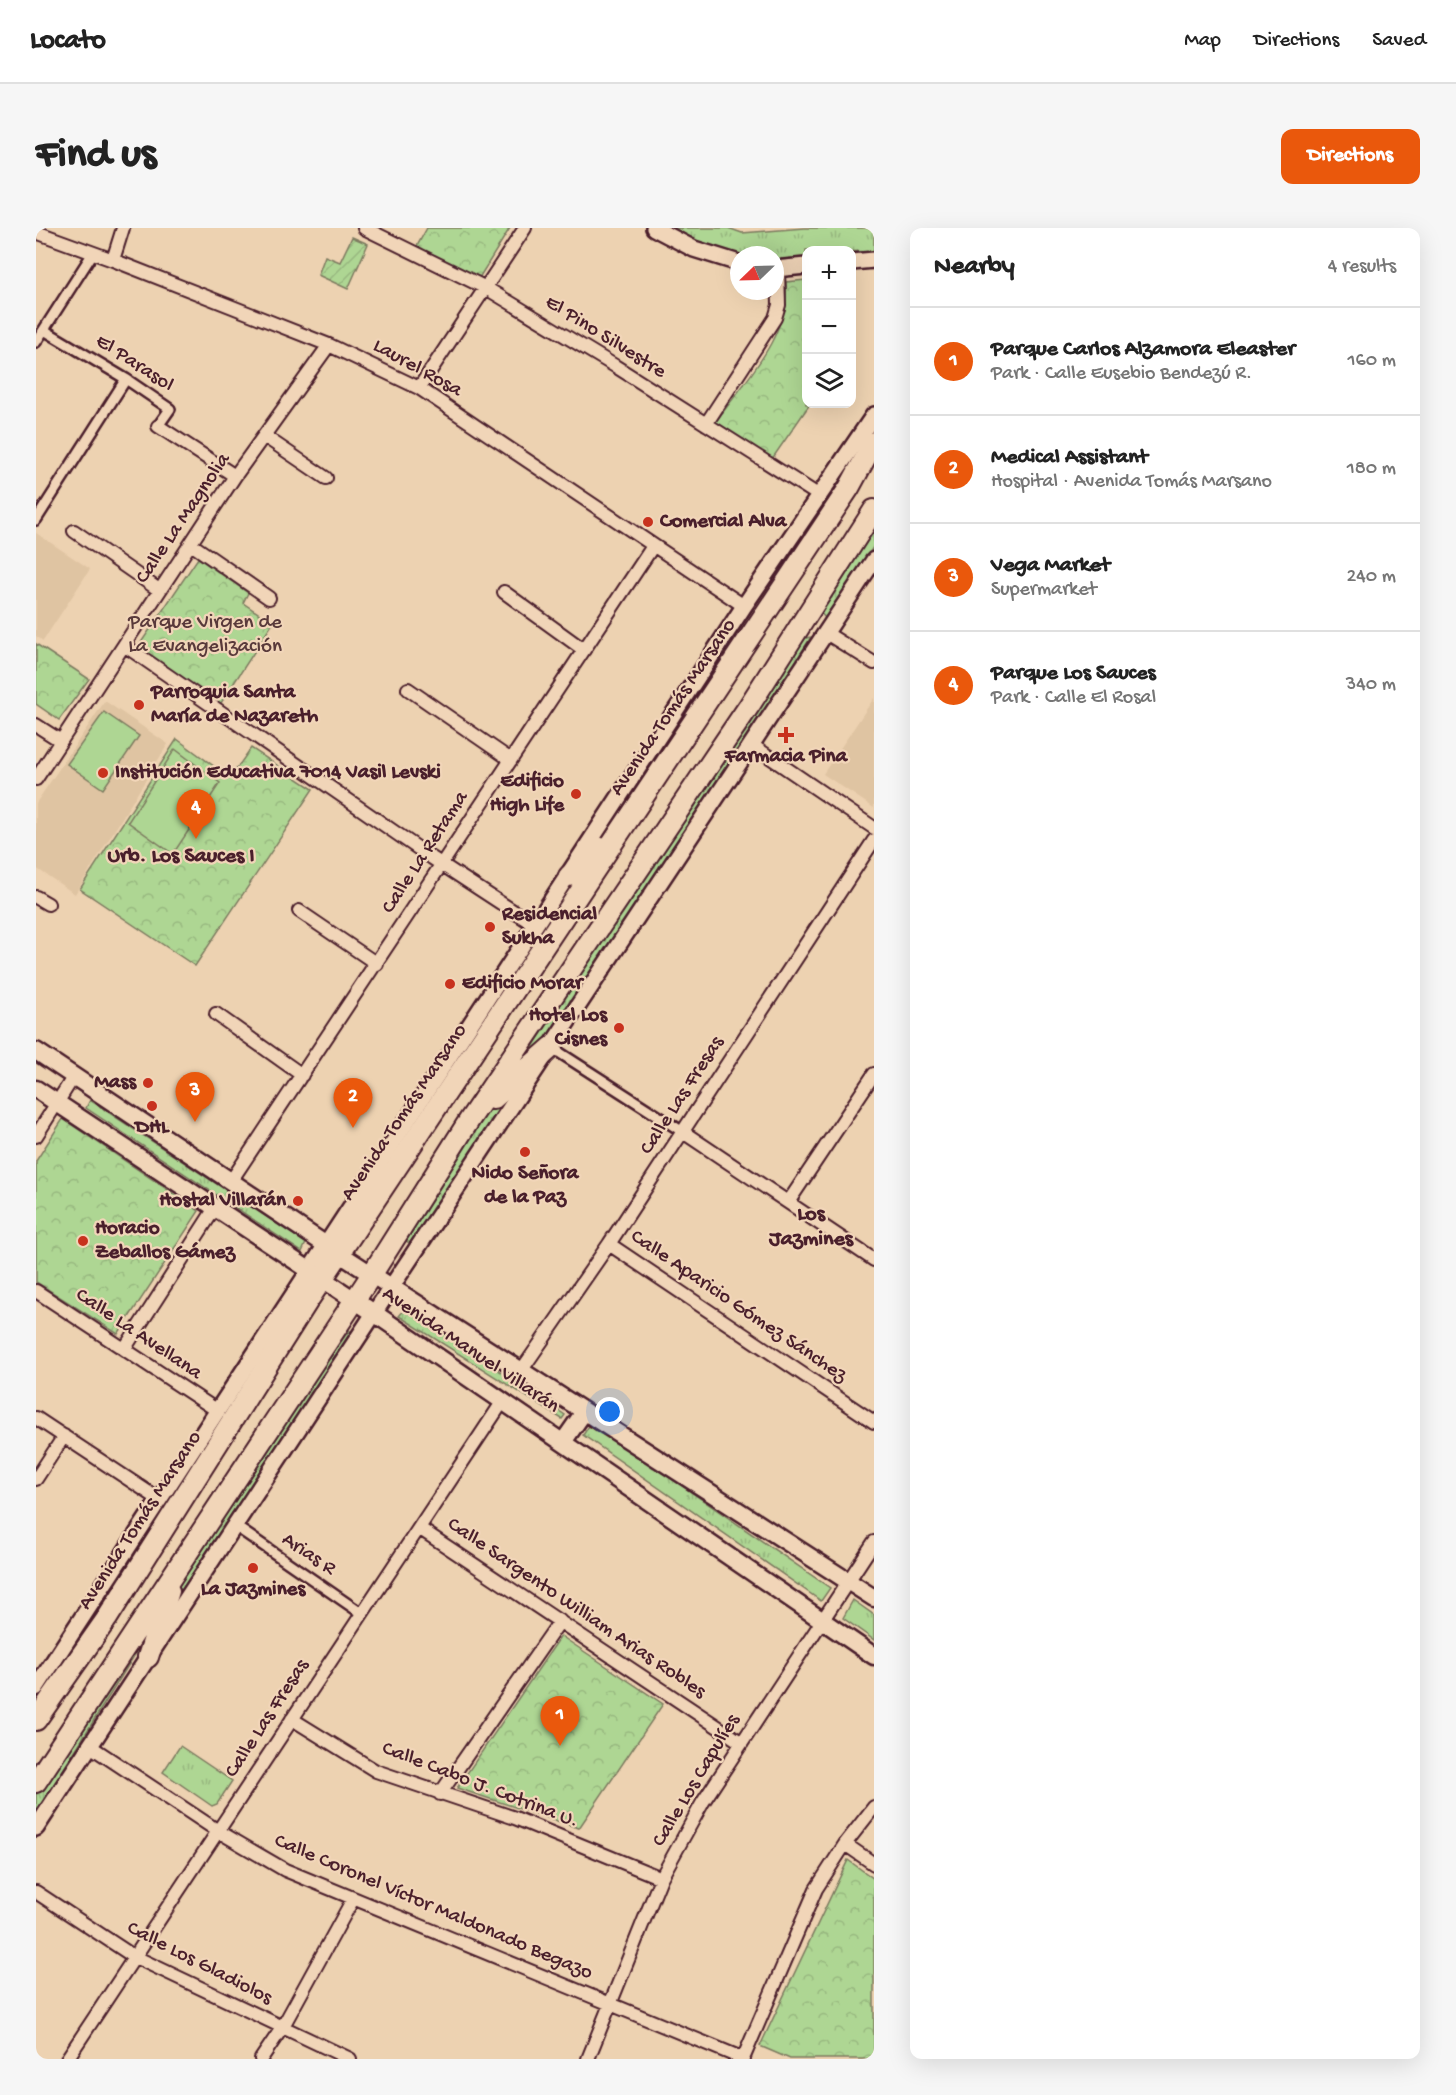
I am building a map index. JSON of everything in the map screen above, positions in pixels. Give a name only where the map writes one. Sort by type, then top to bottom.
[{"type":"main road","name":"Avenida Tomás Marsano","points":[[36,1720],[108,1617],[333,1249],[529,954],[621,830],[849,488],[874,442]]},
{"type":"main road","points":[[36,1782],[372,1274],[470,1119],[749,706],[874,510]]},
{"type":"main road","points":[[569,876],[621,830]]},
{"type":"main road","points":[[470,1119],[554,1049]]},
{"type":"main road","name":"Avenida Manuel Villarán","points":[[36,1051],[333,1249],[874,1598]]},
{"type":"main road","name":"Avenida Manuel Villarán","points":[[36,1089],[374,1313],[874,1656]]},
{"type":"main road","points":[[563,1442],[584,1412]]},
{"type":"main road","points":[[148,1657],[176,1570]]},
{"type":"street","points":[[113,260],[123,228]]},
{"type":"street","name":"El Pino Silvestre","points":[[363,228],[486,288],[706,423],[818,495]]},
{"type":"street","points":[[419,388],[525,228]]},
{"type":"street","points":[[654,228],[694,249],[730,260]]},
{"type":"street","name":"Laurel Rosa","points":[[36,232],[329,345],[419,388],[744,606]]},
{"type":"street","points":[[36,342],[93,253]]},
{"type":"street","points":[[856,262],[874,260]]},
{"type":"street","points":[[784,268],[802,266]]},
{"type":"street","points":[[706,423],[775,318],[779,300]]},
{"type":"street","name":"El Parasol","points":[[44,330],[126,379],[170,409],[158,426],[235,476]]},
{"type":"street","name":"Calle La Magnolia","points":[[36,779],[235,476],[329,345]]},
{"type":"street","points":[[36,520],[126,379]]},
{"type":"street","name":"Avenida Tomás Marsano","points":[[529,954],[536,926],[744,606],[874,415]]},
{"type":"street","points":[[264,436],[326,478]]},
{"type":"street","points":[[74,531],[159,590]]},
{"type":"street","points":[[191,544],[269,598]]},
{"type":"street","name":"Calle La Retama","points":[[231,1181],[653,546]]},
{"type":"street","points":[[36,1828],[374,1313],[554,1049],[874,560]]},
{"type":"street","points":[[504,592],[584,650]]},
{"type":"street","points":[[826,633],[874,663]]},
{"type":"street","points":[[124,645],[536,926]]},
{"type":"street","points":[[408,689],[511,760]]},
{"type":"street","points":[[36,725],[61,741]]},
{"type":"street","points":[[752,745],[874,828]]},
{"type":"street","name":"Calle Las Fresas","points":[[521,1371],[609,1244],[874,840]]},
{"type":"street","points":[[36,897],[48,904]]},
{"type":"street","points":[[299,911],[376,964]]},
{"type":"street","points":[[216,1014],[302,1075]]},
{"type":"street","points":[[554,1049],[789,1201],[874,1260]]},
{"type":"street","points":[[789,1201],[874,1074]]},
{"type":"street","points":[[36,1136],[74,1076]]},
{"type":"street","points":[[125,1348],[215,1208]]},
{"type":"street","name":"Calle Aparicio Gómez Sánchez","points":[[609,1244],[874,1422]]},
{"type":"street","name":"Avenida Tomás Marsano","points":[[36,1688],[218,1411],[316,1275]]},
{"type":"street","name":"Calle La Avellana","points":[[36,1291],[218,1411]]},
{"type":"street","name":"Calle Las Fresas","points":[[67,2059],[133,1956],[503,1401]]},
{"type":"street","points":[[36,1418],[160,1500]]},
{"type":"street","points":[[36,1479],[64,1436]]},
{"type":"street","name":"Arias R","points":[[235,1526],[361,1613]]},
{"type":"street","name":"Calle Sargento William Arias Robles","points":[[419,1527],[742,1743]]},
{"type":"street","name":"Calle Los Capulíes","points":[[588,2059],[661,1878],[703,1803],[874,1542]]},
{"type":"street","points":[[440,1794],[560,1621]]},
{"type":"street","name":"Calle Cabo J. Cotrina U.","points":[[292,1719],[376,1770],[514,1818],[661,1878]]},
{"type":"street","name":"Calle Coronel Víctor Maldonado Begazo","points":[[90,1746],[218,1831],[285,1870],[744,2059]]},
{"type":"street","points":[[744,2059],[816,1889],[845,1844],[874,1807]]},
{"type":"street","points":[[845,1844],[874,1864]]},
{"type":"street","name":"Calle Los Gladiolos","points":[[36,1892],[133,1956],[350,2059]]},
{"type":"street","points":[[261,2059],[282,2028],[352,1899]]},
{"type":"shaded area","points":[[36,533],[90,569],[43,641],[36,636]]},
{"type":"shaded area","points":[[874,698],[874,808],[823,774]]},
{"type":"shaded area","name":"Institución Educativa 7014 Vasil Levski","points":[[105,701],[168,744],[75,894],[36,868],[36,803]]},
{"type":"green space","points":[[427,228],[510,228],[479,278],[416,248]]},
{"type":"green space","points":[[667,228],[728,228],[742,233],[804,228],[874,228],[874,252],[856,251],[856,246],[802,246],[802,257],[784,258],[784,246],[730,246],[730,254],[703,247]]},
{"type":"green space","points":[[352,237],[368,244],[348,289],[318,275],[325,256],[340,262]]},
{"type":"green space","points":[[802,280],[802,408],[807,408],[772,459],[715,423],[752,374],[773,339],[786,301],[786,282]]},
{"type":"green space","points":[[874,526],[874,546],[825,618],[820,612]]},
{"type":"green space","name":"Parque Virgen de La Evangelización","points":[[198,558],[248,593],[243,603],[273,623],[219,706],[138,647]]},
{"type":"green space","points":[[811,637],[552,1042],[519,1068],[800,639]]},
{"type":"green space","points":[[36,644],[89,679],[59,720],[36,704]]},
{"type":"green space","points":[[104,712],[139,736],[103,789],[67,764]]},
{"type":"green space","points":[[177,739],[230,778],[251,748],[313,789],[195,966],[80,889]]},
{"type":"green space","points":[[175,749],[220,783],[173,854],[128,822]]},
{"type":"green space","points":[[521,1083],[413,1245],[406,1241],[479,1120]]},
{"type":"green space","points":[[90,1100],[306,1243],[302,1252],[86,1108]]},
{"type":"green space","points":[[63,1119],[199,1211],[118,1334],[36,1282],[36,1161]]},
{"type":"green space","points":[[406,1308],[565,1415],[562,1419],[399,1316]]},
{"type":"green space","points":[[349,1330],[354,1334],[171,1610],[185,1567]]},
{"type":"green space","points":[[591,1423],[830,1588],[821,1601],[583,1435]]},
{"type":"green space","points":[[853,1600],[874,1615],[874,1640],[843,1618]]},
{"type":"green space","points":[[151,1621],[154,1624],[36,1813],[36,1795]]},
{"type":"green space","points":[[561,1636],[663,1704],[579,1828],[457,1788]]},
{"type":"green space","points":[[180,1746],[232,1781],[217,1804],[212,1806],[163,1772]]},
{"type":"green space","points":[[848,1860],[874,1879],[874,2059],[790,2059],[760,2046]]},
{"type":"place","name":"Comercial Alva","points":[[648,522]]},
{"type":"place","name":"Parroquia Santa María de Nazareth","points":[[139,705]]},
{"type":"place","name":"Farmacia Pina","points":[[786,735]]},
{"type":"place","name":"Institución Educativa 7014 Vasil Levski","points":[[103,773]]},
{"type":"place","name":"Edificio High Life","points":[[576,794]]},
{"type":"place","name":"Parque Los Sauces","points":[[196,839]]},
{"type":"place","name":"Residencial Sukha","points":[[490,927]]},
{"type":"place","name":"Edificio Morar","points":[[450,984]]},
{"type":"place","name":"Hotel Los Cisnes","points":[[619,1028]]},
{"type":"place","name":"Mass","points":[[148,1083]]},
{"type":"place","name":"DHL","points":[[152,1106]]},
{"type":"place","name":"Vega Market","points":[[195,1122]]},
{"type":"place","name":"Medical Assistant","points":[[353,1128]]},
{"type":"place","name":"Nido Señora de la Paz","points":[[525,1152]]},
{"type":"place","name":"Hostal Villarán","points":[[298,1201]]},
{"type":"place","name":"Horacio Zeballos Gámez","points":[[83,1241]]},
{"type":"place","name":"La Jazmines","points":[[253,1568]]},
{"type":"place","name":"Parque Carlos Alzamora Eleaster","points":[[560,1746]]},
{"type":"district","name":"Urb. Los Sauces I","points":[[181,857]]},
{"type":"district","name":"Los Jazmines","points":[[811,1228]]}]
